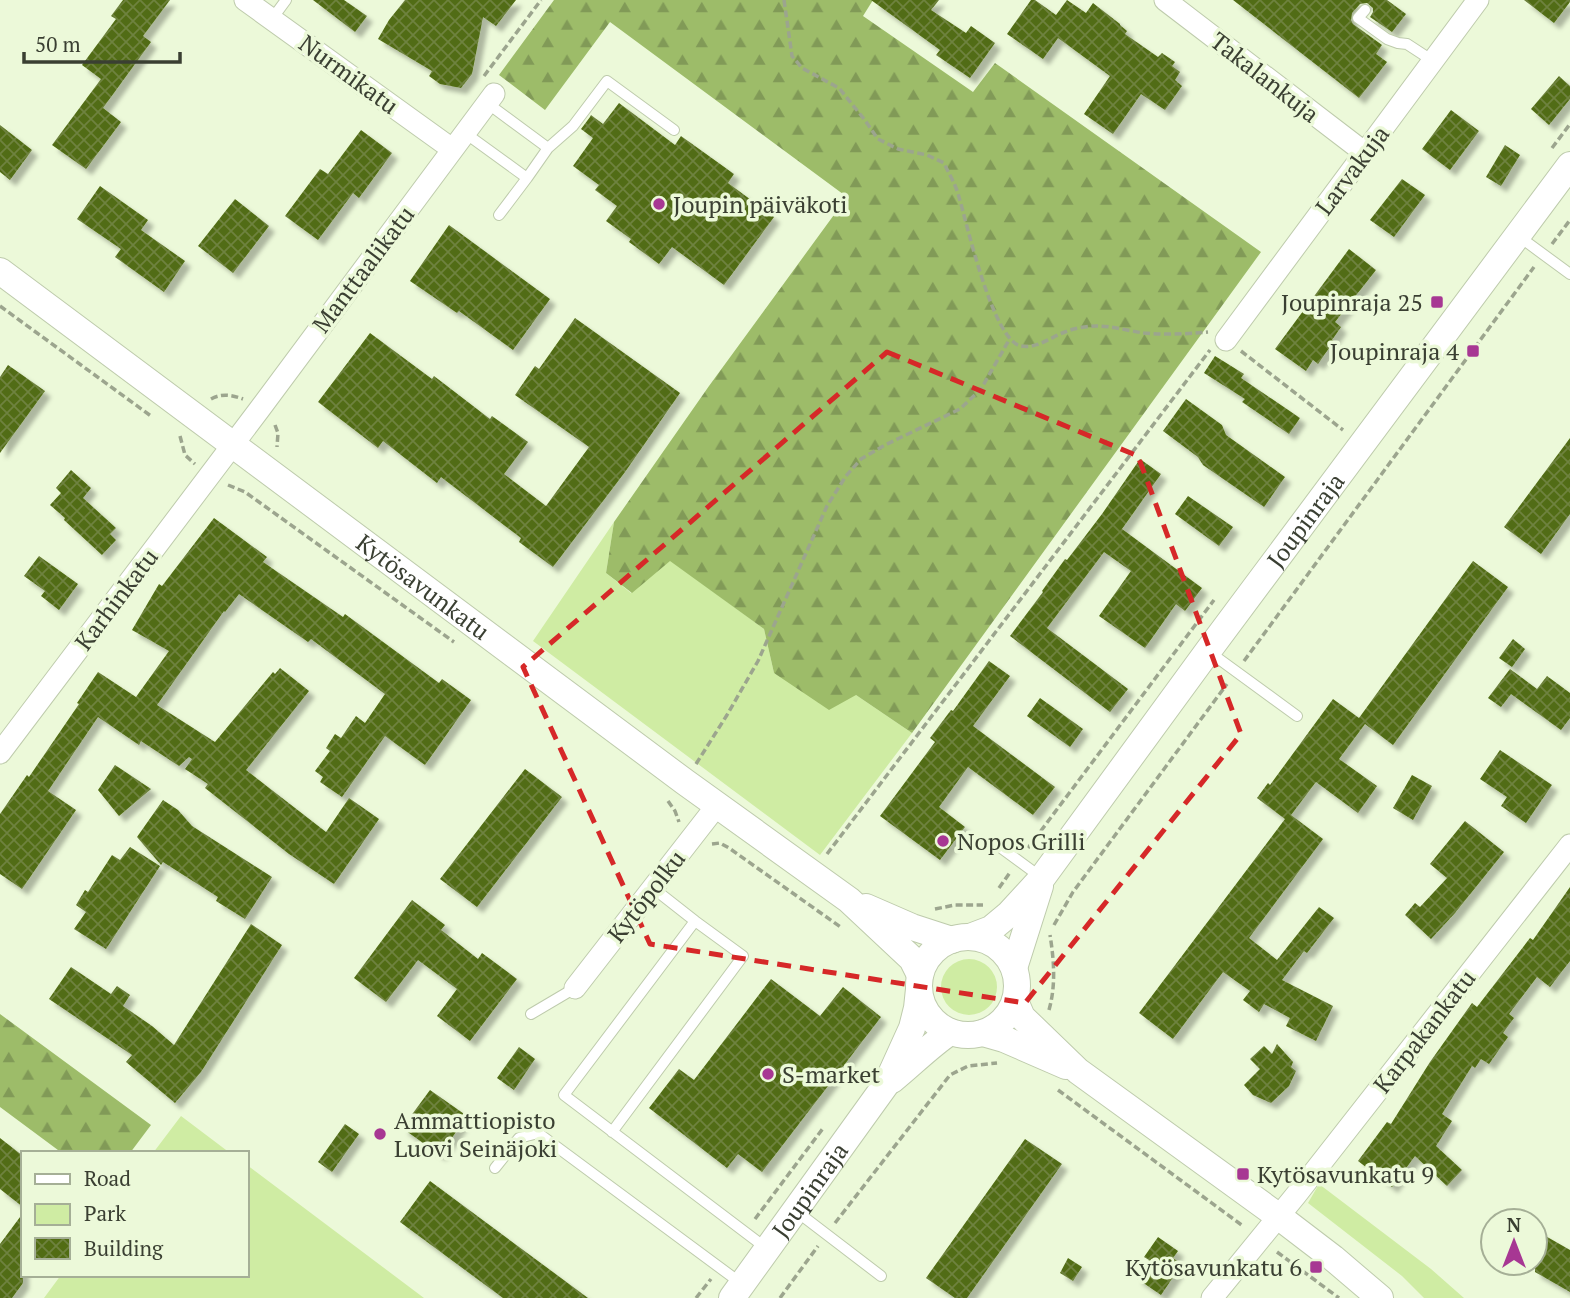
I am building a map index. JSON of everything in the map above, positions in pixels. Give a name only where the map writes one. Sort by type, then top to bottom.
[{"type":"street","name":"Nurmikatu","points":[[245,0],[459,141]]},
{"type":"street","name":"Takalankuja","points":[[1166,0],[1365,153]]},
{"type":"street","name":"Larvakuja","points":[[1220,336],[1365,153],[1478,0]]},
{"type":"street","name":"Manttaalikatu","points":[[233,444],[490,99]]},
{"type":"street","name":"Joupinraja","points":[[961,938],[991,929],[1009,914],[1042,878],[1570,165]]},
{"type":"street","name":"Kytösavunkatu","points":[[0,271],[685,782],[849,900],[912,959],[920,982]]},
{"type":"street","name":"Karhinkatu","points":[[0,753],[233,444]]},
{"type":"street","name":"Kytöpolku","points":[[575,988],[718,804]]},
{"type":"street","name":"Karpakankatu","points":[[1212,1298],[1570,845]]},
{"type":"street","name":"Joupinraja","points":[[1014,968],[1042,878]]},
{"type":"street","name":"Kytösavunkatu","points":[[849,900],[912,927],[961,938]]},
{"type":"street","points":[[961,938],[984,939],[997,946],[1014,968],[1018,984],[1015,1001],[1003,1021],[983,1033],[967,1035],[950,1032],[928,1015],[922,1003],[920,982],[926,960],[937,948],[961,938]]},
{"type":"street","name":"Joupinraja","points":[[737,1291],[887,1083],[912,1028],[920,982]]},
{"type":"street","points":[[1015,1001],[1031,1041]]},
{"type":"street","name":"Joupinraja","points":[[887,1083],[950,1032]]},
{"type":"street","points":[[983,1033],[1004,1039],[1031,1041],[1078,1071],[1278,1216],[1380,1298]]},
{"type":"lane","points":[[272,19],[286,0]]},
{"type":"lane","points":[[1365,10],[1358,18],[1387,39],[1407,44],[1433,61]]},
{"type":"lane","points":[[499,215],[548,148],[573,126],[607,82],[674,130]]},
{"type":"lane","points":[[490,99],[548,148]]},
{"type":"lane","points":[[459,141],[527,178]]},
{"type":"lane","points":[[1517,235],[1570,274]]},
{"type":"lane","points":[[1208,651],[1297,716]]},
{"type":"lane","points":[[993,842],[1042,878]]},
{"type":"lane","points":[[612,1132],[743,957],[653,888]]},
{"type":"lane","points":[[695,921],[564,1095],[768,1249]]},
{"type":"lane","points":[[531,1014],[575,988]]},
{"type":"lane","points":[[495,1168],[519,1138],[538,1133],[720,1267],[737,1291]]},
{"type":"lane","points":[[796,1212],[881,1276]]},
{"type":"path","points":[[784,0],[792,56],[802,68],[839,88],[878,139],[898,149],[927,155],[944,163],[958,194],[984,283],[1009,340],[1018,346],[1032,346],[1067,331],[1098,326],[1145,333],[1220,336],[1342,429]]},
{"type":"path","points":[[780,1298],[950,1075],[968,1066],[991,1063],[1015,1066],[1048,1015],[1052,1000],[1053,954],[1049,932],[1073,892],[1570,220]]},
{"type":"path","points":[[794,894],[813,873],[1220,336]]},
{"type":"path","points":[[685,782],[758,661],[827,506],[846,476],[860,459],[960,409],[981,389],[1009,340]]},
{"type":"path","points":[[180,436],[185,455],[209,475],[245,492],[460,646]]},
{"type":"path","points":[[660,795],[671,803],[681,827],[705,845],[720,843],[729,848],[844,930]]},
{"type":"path","points":[[912,927],[920,917],[936,909],[955,905],[987,905],[1009,914]]},
{"type":"path","points":[[1049,1083],[1339,1298]]},
{"type":"path","points":[[745,1232],[828,1122]]},
{"type":"path","points":[[698,1297],[720,1267]]},
{"type":"highlighted area","points":[[887,352],[1138,456],[1241,734],[1025,1003],[650,944],[523,667]]},
{"type":"green space","points":[[554,0],[873,0],[863,16],[973,92],[995,63],[1261,252],[912,733],[856,695],[829,710],[774,673],[764,629],[670,561],[632,593],[606,573],[614,522],[847,197],[610,22],[545,110],[499,75]]},
{"type":"green space","points":[[614,522],[606,573],[631,593],[670,560],[764,629],[774,673],[856,695],[912,733],[820,855],[533,641]]},
{"type":"green space","points":[[969,959],[980,961],[989,967],[995,976],[995,998],[989,1007],[980,1013],[969,1015],[958,1013],[949,1007],[943,998],[941,987],[943,976],[949,967],[958,961]]},
{"type":"green space","points":[[0,1014],[151,1125],[132,1151],[59,1151],[0,1107]]},
{"type":"green space","points":[[181,1116],[227,1151],[155,1151]]},
{"type":"green space","points":[[248,1166],[424,1298],[44,1298],[60,1277],[248,1277]]},
{"type":"green space","points":[[1319,1184],[1431,1269],[1464,1298],[1424,1298],[1402,1276],[1308,1203]]},
{"type":"building","points":[[123,0],[170,0],[143,36],[151,42],[103,108],[121,122],[86,169],[52,145],[101,79],[82,65],[116,19],[111,16]]},
{"type":"building","points":[[313,0],[344,0],[367,16],[355,32]]},
{"type":"building","points":[[405,0],[516,0],[496,26],[483,17],[472,74],[461,88],[440,84],[429,76],[432,71],[378,39]]},
{"type":"building","points":[[871,0],[939,0],[931,10],[966,33],[971,26],[995,43],[970,78],[936,55],[940,50]]},
{"type":"building","points":[[1031,0],[1056,15],[1067,0],[1086,13],[1093,3],[1120,24],[1127,31],[1125,34],[1158,57],[1162,53],[1175,62],[1172,66],[1180,72],[1175,80],[1182,86],[1165,110],[1141,94],[1113,134],[1084,114],[1110,76],[1058,38],[1043,59],[1007,34]]},
{"type":"building","points":[[1233,0],[1387,0],[1406,14],[1392,32],[1370,17],[1373,8],[1367,3],[1360,4],[1352,13],[1353,24],[1382,45],[1376,54],[1387,62],[1359,98]]},
{"type":"building","points":[[1524,0],[1570,0],[1570,2],[1554,23]]},
{"type":"building","points":[[1559,76],[1570,86],[1570,99],[1549,125],[1531,109]]},
{"type":"building","points":[[619,103],[675,145],[681,136],[734,174],[728,183],[774,217],[724,285],[672,247],[659,264],[629,242],[631,239],[606,221],[617,206],[595,190],[599,185],[573,166],[593,138],[581,129],[591,115],[603,124]]},
{"type":"building","points":[[1451,110],[1479,131],[1450,170],[1422,149]]},
{"type":"building","points":[[0,125],[32,150],[10,180],[0,172]]},
{"type":"building","points":[[361,130],[392,153],[359,198],[353,193],[318,240],[285,216],[320,169],[328,174]]},
{"type":"building","points":[[1505,145],[1520,155],[1501,186],[1486,177]]},
{"type":"building","points":[[1402,179],[1425,195],[1394,237],[1370,220]]},
{"type":"building","points":[[100,186],[148,220],[141,230],[185,261],[164,292],[115,257],[121,249],[77,219]]},
{"type":"building","points":[[235,199],[269,226],[233,273],[198,246]]},
{"type":"building","points":[[449,225],[550,299],[513,350],[459,311],[457,313],[410,281]]},
{"type":"building","points":[[1349,249],[1376,270],[1335,322],[1341,327],[1332,340],[1334,341],[1318,364],[1313,360],[1306,371],[1275,349]]},
{"type":"building","points":[[575,318],[680,393],[625,472],[553,567],[519,542],[521,538],[441,477],[437,483],[383,441],[378,448],[318,402],[370,333],[432,379],[434,376],[490,419],[492,416],[528,442],[504,474],[546,506],[589,447],[515,395],[535,366],[539,369]]},
{"type":"building","points":[[1215,356],[1244,374],[1241,378],[1300,418],[1289,434],[1242,402],[1245,399],[1204,373]]},
{"type":"building","points":[[8,365],[45,391],[0,453],[0,377]]},
{"type":"building","points":[[1186,399],[1222,425],[1226,435],[1285,477],[1264,507],[1203,465],[1198,457],[1163,431]]},
{"type":"building","points":[[1570,438],[1570,514],[1541,554],[1504,527]]},
{"type":"building","points":[[1140,459],[1161,474],[1122,529],[1202,588],[1185,611],[1176,604],[1145,648],[1099,616],[1131,571],[1104,552],[1047,628],[1128,689],[1110,712],[1010,636]]},
{"type":"building","points":[[71,470],[91,488],[83,498],[116,528],[110,534],[116,540],[102,555],[50,505],[61,493],[56,488]]},
{"type":"building","points":[[1188,496],[1233,527],[1219,546],[1175,514]]},
{"type":"building","points":[[214,518],[267,557],[263,562],[343,617],[345,614],[439,683],[442,679],[471,700],[425,765],[385,736],[342,797],[320,782],[323,777],[315,771],[330,751],[326,748],[335,734],[341,738],[356,716],[365,723],[385,694],[311,639],[308,642],[239,594],[157,705],[215,742],[273,672],[275,674],[280,668],[309,691],[246,770],[326,832],[349,798],[379,819],[334,884],[289,854],[205,788],[208,784],[185,769],[192,759],[189,757],[179,766],[141,741],[139,745],[98,717],[48,791],[76,810],[22,889],[0,874],[0,814],[27,775],[29,777],[98,672],[136,697],[169,651],[132,630],[159,584],[162,586]]},
{"type":"building","points":[[39,556],[78,584],[59,610],[41,596],[45,591],[24,576]]},
{"type":"building","points":[[1473,561],[1508,587],[1393,745],[1365,724],[1339,759],[1377,786],[1358,813],[1316,782],[1291,815],[1323,839],[1249,938],[1277,960],[1319,907],[1334,918],[1282,980],[1333,1006],[1316,1041],[1286,1026],[1290,1018],[1264,1004],[1259,1012],[1243,1000],[1250,991],[1223,972],[1173,1039],[1139,1013],[1285,819],[1257,798],[1268,783],[1270,785],[1333,699],[1359,718]]},
{"type":"building","points":[[1513,639],[1525,649],[1512,667],[1499,658]]},
{"type":"building","points":[[989,661],[1010,676],[973,726],[1055,787],[1033,815],[968,767],[939,807],[965,827],[940,860],[880,816],[935,742],[930,738]]},
{"type":"building","points":[[1510,669],[1537,689],[1547,676],[1570,693],[1570,718],[1561,730],[1511,694],[1501,707],[1488,698]]},
{"type":"building","points":[[1040,698],[1083,729],[1070,747],[1027,716]]},
{"type":"building","points":[[1500,750],[1552,785],[1526,823],[1501,806],[1507,797],[1480,779]]},
{"type":"building","points":[[115,765],[151,789],[119,816],[98,790]]},
{"type":"building","points":[[525,769],[562,797],[477,907],[440,879]]},
{"type":"building","points":[[1412,775],[1432,786],[1413,820],[1393,808]]},
{"type":"building","points":[[163,800],[178,810],[192,826],[272,877],[245,919],[216,901],[218,897],[163,862],[161,865],[137,837]]},
{"type":"building","points":[[1465,821],[1504,852],[1431,939],[1405,915],[1415,903],[1420,907],[1447,878],[1430,864]]},
{"type":"building","points":[[130,847],[160,866],[106,949],[74,929],[86,912],[76,905],[85,890],[88,892],[112,855],[120,860]]},
{"type":"building","points":[[1570,887],[1570,961],[1550,987],[1537,977],[1509,1014],[1514,1018],[1503,1033],[1508,1037],[1489,1064],[1481,1059],[1475,1068],[1472,1066],[1442,1114],[1452,1121],[1436,1146],[1462,1170],[1447,1186],[1415,1156],[1392,1187],[1358,1161],[1387,1122],[1391,1124],[1472,1003],[1477,1007],[1530,938],[1533,940]]},
{"type":"building","points":[[412,900],[445,925],[441,930],[478,959],[482,953],[517,979],[470,1041],[437,1016],[457,989],[418,960],[386,1002],[354,978]]},
{"type":"building","points":[[251,924],[282,945],[201,1072],[175,1103],[126,1062],[132,1055],[49,999],[71,967],[111,994],[117,986],[130,995],[123,1006],[174,1045]]},
{"type":"building","name":"S-market","points":[[771,979],[820,1016],[843,987],[881,1017],[762,1172],[738,1154],[727,1168],[649,1108],[679,1069],[694,1080]]},
{"type":"building","points":[[1277,1044],[1293,1062],[1291,1067],[1296,1071],[1289,1086],[1271,1103],[1253,1095],[1244,1085],[1260,1069],[1250,1059],[1264,1046],[1272,1054]]},
{"type":"building","points":[[519,1047],[535,1059],[514,1090],[497,1078]]},
{"type":"building","points":[[430,1090],[467,1116],[440,1155],[402,1128]]},
{"type":"building","points":[[345,1124],[359,1134],[332,1172],[318,1162]]},
{"type":"building","points":[[0,1138],[21,1154],[21,1205],[0,1189]]},
{"type":"building","points":[[1025,1139],[1062,1164],[967,1298],[955,1298],[926,1278]]},
{"type":"building","points":[[430,1181],[588,1298],[503,1298],[400,1222]]},
{"type":"building","points":[[21,1216],[23,1283],[12,1298],[0,1298],[0,1244]]},
{"type":"building","points":[[1158,1237],[1178,1251],[1173,1258],[1182,1264],[1161,1295],[1136,1278],[1149,1260],[1144,1257]]},
{"type":"building","points":[[1549,1238],[1570,1250],[1570,1292],[1544,1277],[1549,1277]]},
{"type":"building","points":[[1068,1258],[1082,1267],[1073,1281],[1060,1273]]},
{"type":"place","name":"Joupin päiväkoti","points":[[659,204]]},
{"type":"place","name":"Joupinraja 25","points":[[1437,302]]},
{"type":"place","name":"Joupinraja 4","points":[[1473,351]]},
{"type":"place","name":"Nopos Grilli","points":[[943,841]]},
{"type":"place","name":"S-market","points":[[768,1074]]},
{"type":"place","name":"Ammattiopisto Luovi Seinäjoki","points":[[380,1134]]},
{"type":"place","name":"Kytösavunkatu 9","points":[[1243,1174]]},
{"type":"place","name":"Kytösavunkatu 6","points":[[1316,1267]]}]
